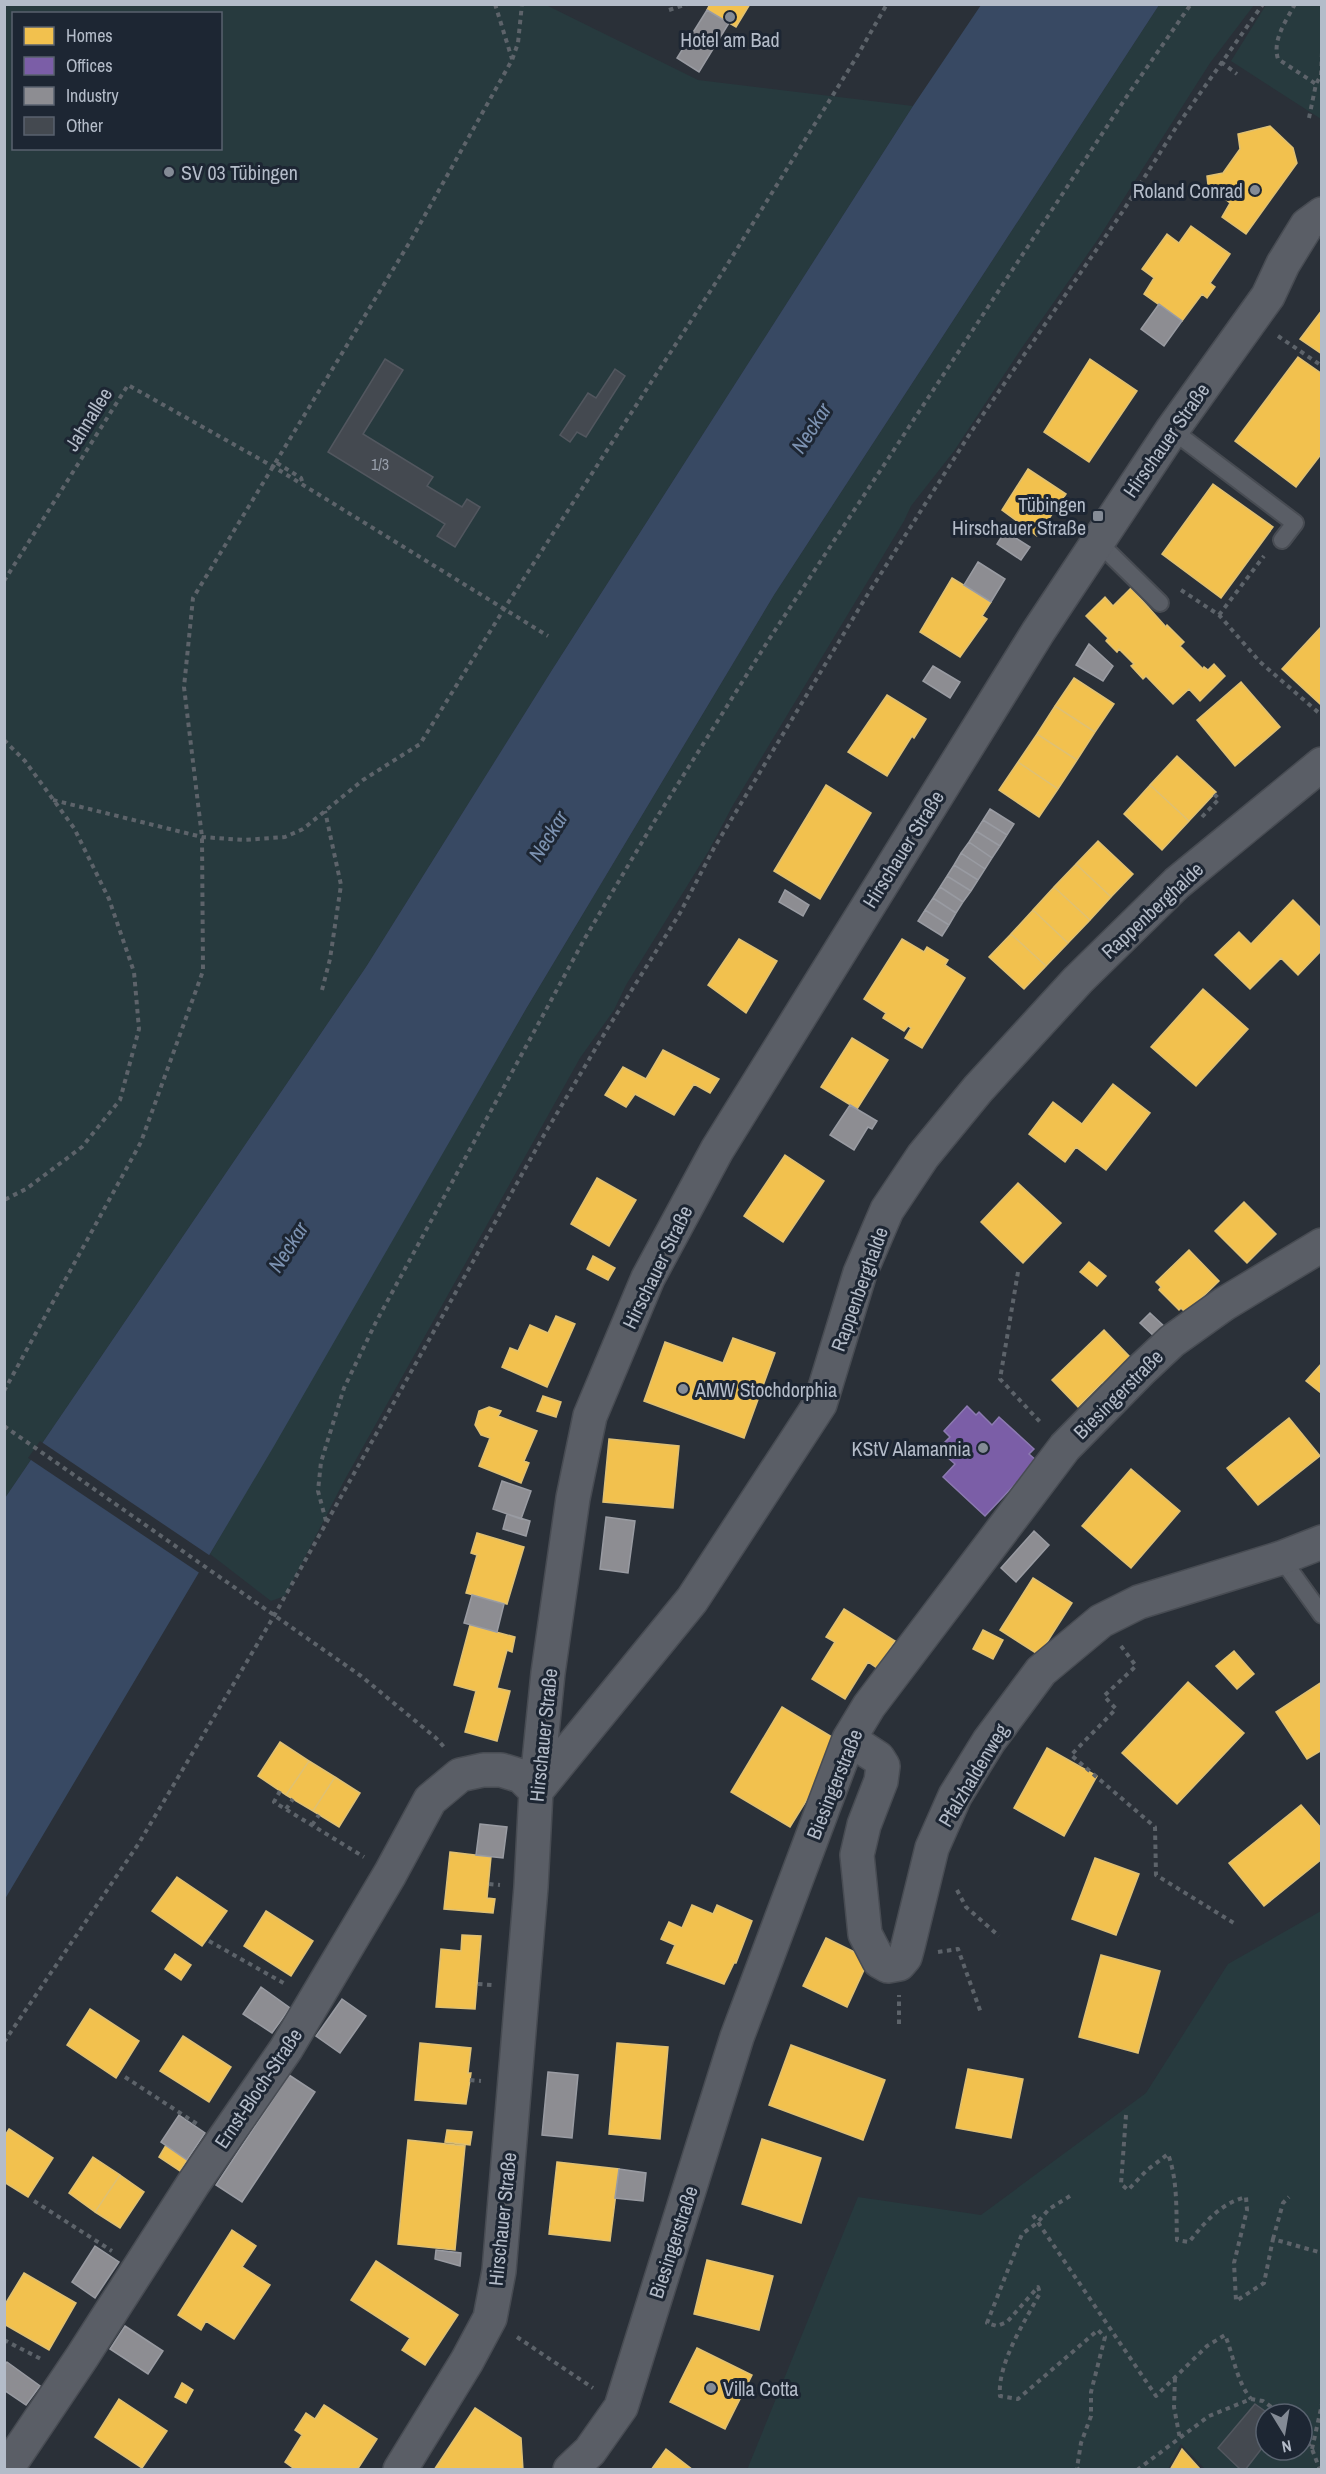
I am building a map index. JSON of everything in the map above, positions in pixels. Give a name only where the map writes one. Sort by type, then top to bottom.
[{"type":"street","name":"Hirschauer Straße","points":[[400,2469],[467,2361],[490,2318],[499,2271],[528,1921],[536,1791],[548,1673],[573,1498],[590,1416],[648,1278],[717,1150],[1031,642],[1172,430],[1268,296],[1283,264],[1308,225],[1322,214]]},
{"type":"street","name":"Rappenberghalde","points":[[536,1791],[692,1600],[820,1404],[860,1273],[887,1210],[923,1156],[978,1089],[1078,980],[1177,883],[1322,764]]},
{"type":"street","name":"Biesingerstraße","points":[[570,2469],[590,2451],[621,2407],[737,2037],[849,1740],[869,1706],[1065,1447],[1172,1341],[1224,1304],[1322,1245]]},
{"type":"street","name":"Pfalzhaldenweg","points":[[905,1957],[932,1848],[955,1796],[989,1741],[1041,1671],[1101,1621],[1139,1602],[1281,1558],[1322,1542]]},
{"type":"street","points":[[849,1740],[878,1758],[883,1767],[881,1782],[864,1825],[857,1855],[865,1934],[879,1961],[888,1966],[899,1965],[905,1957]]},
{"type":"street","points":[[460,1775],[483,1770],[501,1770],[521,1776],[536,1791]]},
{"type":"street","name":"Ernst-Bloch-Straße","points":[[6,2469],[223,2141],[260,2089],[316,2001],[430,1800],[460,1775]]},
{"type":"lane","points":[[1172,430],[1295,523],[1282,540]]},
{"type":"lane","points":[[1097,541],[1160,603]]},
{"type":"lane","points":[[1281,1558],[1322,1615]]},
{"type":"path","points":[[495,4],[512,60]]},
{"type":"path","points":[[4,1391],[141,1142],[203,971],[202,837],[184,687],[193,598],[411,240],[512,60],[518,43],[522,4]]},
{"type":"path","points":[[669,10],[687,4]]},
{"type":"path","points":[[53,800],[202,837],[244,840],[285,837],[303,829],[363,780],[420,744],[504,609],[722,273],[856,58],[887,4]]},
{"type":"path","points":[[327,1521],[318,1491],[320,1472],[344,1388],[376,1322],[585,938],[654,822],[768,641],[1127,96],[1191,4]]},
{"type":"path","points":[[4,2042],[139,1844],[274,1616],[556,1116],[680,913],[714,848],[866,597],[971,432],[1123,212],[1177,126],[1263,4]]},
{"type":"path","points":[[1295,4],[1277,40],[1278,59],[1316,84]]},
{"type":"path","points":[[1309,118],[1316,84],[1321,75],[1322,52]]},
{"type":"path","points":[[1221,62],[1237,74]]},
{"type":"path","points":[[1252,318],[1322,366]]},
{"type":"path","name":"Jahnallee","points":[[4,582],[128,385],[275,465]]},
{"type":"path","points":[[275,465],[303,485],[548,636]]},
{"type":"path","points":[[1266,554],[1219,615],[1260,662],[1319,713],[1322,711]]},
{"type":"path","points":[[4,740],[25,761],[74,828],[110,901],[134,972],[139,1029],[120,1100],[82,1147],[26,1189],[4,1200]]},
{"type":"path","points":[[322,990],[330,959],[341,885],[325,811]]},
{"type":"path","points":[[1018,1272],[1000,1379],[1065,1447]]},
{"type":"path","points":[[4,1426],[361,1676],[436,1738],[452,1757],[460,1775]]},
{"type":"path","points":[[1101,1621],[1136,1666],[1104,1696],[1116,1709],[1071,1755],[1155,1827],[1156,1875],[1237,1925]]},
{"type":"path","points":[[280,1791],[274,1802],[390,1874]]},
{"type":"path","points":[[286,1809],[293,1799]]},
{"type":"path","points":[[312,1826],[319,1815]]},
{"type":"path","points":[[932,1848],[966,1907],[999,1936]]},
{"type":"path","points":[[210,1941],[316,2001]]},
{"type":"path","points":[[905,1957],[958,1949],[981,2013]]},
{"type":"path","points":[[125,2077],[223,2141]]},
{"type":"path","points":[[1126,2115],[1121,2184],[1128,2190],[1167,2154],[1173,2168],[1177,2240],[1189,2242],[1207,2220],[1232,2200],[1246,2197],[1247,2210],[1234,2263],[1236,2301],[1264,2283],[1283,2203],[1289,2197]]},
{"type":"path","points":[[1070,2196],[1048,2209],[1037,2223],[1023,2234],[987,2323],[997,2326],[1006,2322],[1038,2287],[1040,2293],[1014,2343],[999,2385],[1000,2396],[1018,2399],[1098,2330],[1105,2337],[1091,2392],[1091,2416],[1081,2443],[1077,2468],[1079,2469]]},
{"type":"path","points":[[34,2201],[139,2269]]},
{"type":"path","points":[[1033,2215],[1156,2396],[1207,2346],[1225,2334],[1233,2354],[1240,2385],[1251,2399]]},
{"type":"path","points":[[1273,2239],[1322,2253]]},
{"type":"path","points":[[490,2318],[621,2407]]},
{"type":"path","points":[[4,2340],[71,2374]]},
{"type":"path","points":[[1175,2377],[1174,2407],[1179,2439]]},
{"type":"path","points":[[1137,2469],[1209,2416],[1251,2399],[1263,2402]]},
{"type":"path","points":[[1314,2440],[1322,2404]]},
{"type":"path","points":[[1314,2454],[1320,2469]]},
{"type":"green space","points":[[5,5],[546,5],[698,80],[913,106],[552,670],[366,967],[5,1498]]},
{"type":"green space","points":[[1159,5],[1254,5],[1210,63],[1096,242],[1021,349],[954,451],[911,506],[733,805],[708,852],[626,985],[614,1010],[580,1058],[344,1481],[285,1596],[271,1601],[210,1554],[526,1009],[774,595]]},
{"type":"green space","points":[[1266,5],[1321,5],[1321,119],[1231,61]]},
{"type":"green space","points":[[1321,1911],[1321,2469],[1205,2469],[1181,2444],[1168,2469],[747,2470],[858,2197],[981,2215],[1146,2093],[1228,1964]]},
{"type":"water","name":"Neckar","points":[[981,5],[1159,5],[774,595],[526,1009],[274,1446],[5,1899],[5,1498],[366,967],[552,670],[913,106]]},
{"type":"pier","points":[[40,1441],[212,1557],[201,1574],[28,1458]]},
{"type":"building: Homes","name":"Hotel am Bad","points":[[710,4],[750,4],[736,27],[707,10]]},
{"type":"building: Homes","points":[[1270,126],[1293,148],[1297,163],[1246,234],[1222,217],[1230,203],[1208,185],[1207,176],[1223,173],[1240,149],[1238,134]]},
{"type":"building: Homes","points":[[1191,226],[1230,254],[1210,283],[1215,287],[1207,298],[1202,294],[1182,321],[1144,294],[1154,278],[1142,269],[1167,234],[1179,243]]},
{"type":"building: Homes","points":[[1322,310],[1322,354],[1300,339]]},
{"type":"building: Homes","points":[[1298,357],[1322,374],[1322,453],[1296,487],[1235,441]]},
{"type":"building: Homes","points":[[1090,359],[1137,391],[1089,462],[1044,432]]},
{"type":"building: Homes","points":[[1028,469],[1066,494],[1037,536],[1002,510]]},
{"type":"building: Homes","points":[[1213,484],[1273,527],[1221,598],[1162,554]]},
{"type":"building: Homes","points":[[952,578],[991,602],[982,616],[987,619],[960,657],[920,632]]},
{"type":"building: Homes","points":[[1131,588],[1166,627],[1167,625],[1184,642],[1180,646],[1203,669],[1204,667],[1208,670],[1214,664],[1225,676],[1200,701],[1189,689],[1173,704],[1146,676],[1143,679],[1131,666],[1134,664],[1119,649],[1117,652],[1106,641],[1108,638],[1086,616],[1105,597],[1113,606]]},
{"type":"building: Homes","points":[[1322,626],[1322,702],[1320,704],[1282,669]]},
{"type":"building: Homes","points":[[1074,678],[1114,704],[1095,732],[1055,706]]},
{"type":"building: Homes","points":[[1241,682],[1280,727],[1235,766],[1197,720]]},
{"type":"building: Homes","points":[[887,695],[926,719],[914,738],[912,736],[887,776],[848,752]]},
{"type":"building: Homes","points":[[1055,706],[1095,732],[1077,760],[1037,734]]},
{"type":"building: Homes","points":[[1037,734],[1077,760],[1058,789],[1018,762]]},
{"type":"building: Homes","points":[[1177,756],[1216,792],[1189,821],[1150,785]]},
{"type":"building: Homes","points":[[1018,762],[1058,789],[1039,817],[999,790]]},
{"type":"building: Homes","points":[[826,785],[871,813],[820,899],[774,871]]},
{"type":"building: Homes","points":[[1150,785],[1189,821],[1162,850],[1124,814]]},
{"type":"building: Homes","points":[[1098,841],[1133,874],[1111,897],[1076,864]]},
{"type":"building: Homes","points":[[1076,864],[1111,897],[1090,920],[1054,887]]},
{"type":"building: Homes","points":[[1054,887],[1090,920],[1068,943],[1033,910]]},
{"type":"building: Homes","points":[[1293,900],[1322,929],[1322,950],[1298,975],[1281,958],[1250,989],[1215,955],[1239,932],[1251,944]]},
{"type":"building: Homes","points":[[1033,910],[1068,943],[1046,966],[1011,934]]},
{"type":"building: Homes","points":[[1011,934],[1046,966],[1024,989],[989,957]]},
{"type":"building: Homes","points":[[739,939],[777,961],[746,1013],[708,985]]},
{"type":"building: Homes","points":[[902,939],[924,952],[927,947],[948,960],[945,965],[965,978],[922,1048],[905,1038],[911,1028],[908,1026],[904,1031],[883,1018],[886,1013],[864,999]]},
{"type":"building: Homes","points":[[1203,989],[1248,1029],[1196,1086],[1151,1047]]},
{"type":"building: Homes","points":[[852,1038],[888,1060],[857,1109],[821,1087]]},
{"type":"building: Homes","points":[[663,1050],[719,1079],[710,1093],[694,1084],[674,1115],[635,1094],[626,1107],[605,1095],[623,1067],[646,1079]]},
{"type":"building: Homes","points":[[1113,1084],[1150,1113],[1106,1170],[1076,1147],[1065,1162],[1029,1134],[1053,1102],[1082,1124]]},
{"type":"building: Homes","points":[[785,1155],[824,1181],[783,1242],[744,1216]]},
{"type":"building: Homes","points":[[597,1178],[636,1200],[609,1246],[571,1224]]},
{"type":"building: Homes","points":[[1018,1183],[1061,1223],[1023,1263],[981,1222]]},
{"type":"building: Homes","points":[[1244,1202],[1276,1234],[1247,1263],[1215,1231]]},
{"type":"building: Homes","points":[[1189,1250],[1219,1281],[1186,1313],[1181,1308],[1179,1310],[1159,1290],[1161,1287],[1156,1282]]},
{"type":"building: Homes","points":[[593,1256],[615,1268],[608,1280],[587,1269]]},
{"type":"building: Homes","points":[[1089,1262],[1106,1276],[1097,1286],[1080,1272]]},
{"type":"building: Homes","points":[[556,1316],[575,1324],[547,1387],[502,1367],[510,1348],[518,1351],[530,1325],[548,1333]]},
{"type":"building: Homes","points":[[1104,1330],[1130,1357],[1117,1370],[1122,1375],[1109,1388],[1103,1382],[1078,1407],[1052,1380]]},
{"type":"building: Homes","points":[[733,1338],[775,1353],[744,1438],[644,1401],[665,1342],[723,1363]]},
{"type":"building: Homes","points":[[1322,1363],[1322,1392],[1321,1393],[1306,1381]]},
{"type":"building: Homes","points":[[543,1396],[561,1402],[556,1417],[537,1411]]},
{"type":"building: Homes","points":[[489,1407],[501,1411],[498,1416],[537,1431],[524,1461],[529,1463],[521,1483],[479,1466],[490,1438],[481,1435],[475,1425],[479,1411]]},
{"type":"building: Homes","points":[[1289,1418],[1320,1456],[1258,1505],[1227,1468]]},
{"type":"building: Homes","points":[[609,1439],[679,1446],[673,1508],[603,1502]]},
{"type":"building: Homes","points":[[1131,1469],[1180,1511],[1131,1568],[1082,1526]]},
{"type":"building: Homes","points":[[477,1533],[524,1547],[507,1604],[466,1593],[477,1555],[471,1553]]},
{"type":"building: Homes","points":[[1033,1578],[1072,1603],[1039,1655],[1000,1630]]},
{"type":"building: Homes","points":[[844,1609],[895,1641],[877,1668],[868,1662],[845,1699],[812,1679],[835,1642],[826,1637]]},
{"type":"building: Homes","points":[[470,1625],[515,1637],[512,1652],[507,1650],[497,1688],[510,1691],[497,1741],[465,1732],[476,1691],[454,1685]]},
{"type":"building: Homes","points":[[983,1630],[1003,1640],[993,1659],[973,1649]]},
{"type":"building: Homes","points":[[1234,1651],[1254,1674],[1237,1689],[1216,1666]]},
{"type":"building: Homes","points":[[1188,1682],[1244,1733],[1177,1804],[1122,1753]]},
{"type":"building: Homes","points":[[1322,1682],[1322,1750],[1307,1759],[1276,1712]]},
{"type":"building: Homes","points":[[782,1707],[842,1743],[790,1827],[731,1792]]},
{"type":"building: Homes","points":[[280,1742],[309,1761],[286,1795],[258,1776]]},
{"type":"building: Homes","points":[[1047,1748],[1097,1776],[1064,1836],[1014,1808]]},
{"type":"building: Homes","points":[[309,1761],[335,1777],[313,1811],[286,1795]]},
{"type":"building: Homes","points":[[335,1777],[360,1793],[339,1827],[313,1811]]},
{"type":"building: Homes","points":[[1301,1805],[1322,1829],[1322,1859],[1264,1906],[1229,1863]]},
{"type":"building: Homes","points":[[450,1852],[491,1857],[487,1898],[495,1899],[493,1913],[444,1909]]},
{"type":"building: Homes","points":[[1095,1858],[1139,1874],[1116,1935],[1072,1919]]},
{"type":"building: Homes","points":[[177,1877],[227,1911],[202,1946],[152,1911]]},
{"type":"building: Homes","points":[[692,1905],[713,1914],[717,1905],[752,1921],[736,1963],[724,1984],[667,1963],[675,1945],[661,1939],[669,1922],[682,1928]]},
{"type":"building: Homes","points":[[266,1911],[313,1941],[291,1976],[244,1946]]},
{"type":"building: Homes","points":[[462,1935],[481,1936],[475,2009],[436,2007],[441,1949],[461,1951]]},
{"type":"building: Homes","points":[[826,1938],[869,1959],[847,2007],[803,1986]]},
{"type":"building: Homes","points":[[175,1954],[191,1965],[181,1980],[165,1969]]},
{"type":"building: Homes","points":[[1101,1955],[1160,1971],[1138,2053],[1079,2037]]},
{"type":"building: Homes","points":[[90,2009],[139,2041],[116,2078],[67,2045]]},
{"type":"building: Homes","points":[[183,2036],[231,2067],[209,2102],[160,2071]]},
{"type":"building: Homes","points":[[420,2043],[471,2048],[468,2073],[471,2073],[466,2104],[415,2100]]},
{"type":"building: Homes","points":[[617,2043],[668,2047],[660,2139],[609,2134]]},
{"type":"building: Homes","points":[[791,2045],[885,2080],[863,2140],[769,2105]]},
{"type":"building: Homes","points":[[968,2069],[1023,2079],[1011,2138],[956,2128]]},
{"type":"building: Homes","points":[[9,2129],[53,2158],[28,2197],[4,2182],[4,2137]]},
{"type":"building: Homes","points":[[447,2130],[472,2132],[470,2145],[445,2142]]},
{"type":"building: Homes","points":[[762,2139],[821,2158],[801,2223],[742,2204]]},
{"type":"building: Homes","points":[[408,2140],[465,2146],[455,2250],[398,2244]]},
{"type":"building: Homes","points":[[166,2145],[187,2160],[180,2171],[159,2157]]},
{"type":"building: Homes","points":[[93,2157],[120,2175],[95,2212],[69,2193]]},
{"type":"building: Homes","points":[[557,2162],[619,2169],[610,2241],[549,2234]]},
{"type":"building: Homes","points":[[120,2175],[144,2192],[120,2228],[95,2212]]},
{"type":"building: Homes","points":[[232,2230],[256,2246],[242,2267],[270,2285],[234,2339],[206,2321],[201,2330],[178,2315]]},
{"type":"building: Homes","points":[[707,2260],[773,2276],[759,2330],[694,2314]]},
{"type":"building: Homes","points":[[376,2261],[458,2315],[425,2365],[402,2350],[410,2338],[351,2300]]},
{"type":"building: Homes","points":[[24,2273],[76,2303],[49,2350],[4,2324],[4,2306]]},
{"type":"building: Homes","name":"Villa Cotta","points":[[697,2348],[752,2375],[725,2429],[670,2402]]},
{"type":"building: Homes","points":[[182,2383],[193,2390],[186,2403],[175,2397]]},
{"type":"building: Homes","points":[[119,2399],[167,2431],[142,2468],[95,2437]]},
{"type":"building: Homes","points":[[324,2405],[377,2439],[357,2470],[296,2470],[285,2462],[302,2435],[295,2430],[306,2413],[315,2419]]},
{"type":"building: Homes","points":[[475,2408],[521,2438],[523,2470],[434,2470]]},
{"type":"building: Homes","points":[[666,2449],[693,2470],[651,2470]]},
{"type":"building: Homes","points":[[1182,2449],[1200,2469],[1170,2470]]},
{"type":"building: Offices","points":[[967,1406],[976,1415],[979,1412],[992,1425],[999,1417],[1034,1449],[1029,1454],[1037,1461],[985,1516],[943,1477],[955,1464],[938,1449],[950,1437],[944,1431]]},
{"type":"building: Industry","points":[[707,10],[729,23],[699,72],[677,58]]},
{"type":"building: Industry","points":[[1159,304],[1182,321],[1164,346],[1141,329]]},
{"type":"building: Industry","points":[[1005,531],[1030,547],[1021,560],[997,544]]},
{"type":"building: Industry","points":[[978,562],[1005,579],[991,602],[964,585]]},
{"type":"building: Industry","points":[[1089,644],[1113,666],[1103,681],[1076,665]]},
{"type":"building: Industry","points":[[933,666],[960,682],[950,698],[923,681]]},
{"type":"building: Industry","points":[[990,809],[1014,824],[1007,835],[983,820]]},
{"type":"building: Industry","points":[[983,820],[1007,835],[1000,846],[976,831]]},
{"type":"building: Industry","points":[[976,831],[1000,846],[992,858],[969,842]]},
{"type":"building: Industry","points":[[969,842],[992,858],[985,869],[961,853]]},
{"type":"building: Industry","points":[[961,853],[985,869],[978,880],[954,865]]},
{"type":"building: Industry","points":[[954,865],[978,880],[971,891],[947,876]]},
{"type":"building: Industry","points":[[947,876],[971,891],[963,902],[940,887]]},
{"type":"building: Industry","points":[[940,887],[963,902],[956,913],[933,898]]},
{"type":"building: Industry","points":[[785,890],[809,905],[803,916],[779,902]]},
{"type":"building: Industry","points":[[933,898],[956,913],[949,925],[925,910]]},
{"type":"building: Industry","points":[[925,910],[949,925],[942,936],[918,921]]},
{"type":"building: Industry","points":[[850,1105],[877,1121],[872,1129],[868,1127],[854,1150],[830,1135]]},
{"type":"building: Industry","points":[[1150,1313],[1166,1328],[1156,1338],[1140,1323]]},
{"type":"building: Industry","points":[[502,1481],[531,1491],[521,1519],[493,1509]]},
{"type":"building: Industry","points":[[507,1514],[530,1521],[526,1536],[503,1529]]},
{"type":"building: Industry","points":[[606,1517],[635,1521],[628,1573],[600,1569]]},
{"type":"building: Industry","points":[[1034,1531],[1049,1545],[1016,1582],[1001,1568]]},
{"type":"building: Industry","points":[[472,1595],[504,1604],[497,1632],[464,1623]]},
{"type":"building: Industry","points":[[480,1824],[507,1827],[503,1858],[476,1855]]},
{"type":"building: Industry","points":[[261,1987],[290,2008],[272,2033],[243,2014]]},
{"type":"building: Industry","points":[[342,1999],[366,2016],[340,2053],[316,2036]]},
{"type":"building: Industry","points":[[548,2072],[578,2075],[572,2138],[542,2135]]},
{"type":"building: Industry","points":[[289,2075],[315,2092],[242,2202],[216,2185]]},
{"type":"building: Industry","points":[[179,2115],[205,2133],[187,2160],[161,2142]]},
{"type":"building: Industry","points":[[619,2169],[646,2173],[643,2201],[615,2198]]},
{"type":"building: Industry","points":[[95,2246],[119,2262],[95,2298],[72,2282]]},
{"type":"building: Industry","points":[[436,2250],[461,2253],[460,2266],[435,2259]]},
{"type":"building: Industry","points":[[125,2326],[163,2351],[148,2374],[110,2349]]},
{"type":"building: Industry","points":[[7,2362],[40,2386],[26,2405],[4,2390],[4,2366]]},
{"type":"building: Other","points":[[385,359],[403,370],[363,434],[433,477],[427,486],[462,507],[467,499],[480,507],[455,547],[437,536],[445,524],[328,452]]},
{"type":"building: Other","points":[[615,369],[625,376],[586,437],[577,432],[570,442],[560,435],[588,393],[596,398]]},
{"type":"building: Other","points":[[1254,2405],[1254,2458],[1245,2470],[1241,2470],[1218,2448]]},
{"type":"place","name":"Hotel am Bad","points":[[730,17]]},
{"type":"place","name":"SV 03 Tübingen","points":[[169,172]]},
{"type":"place","name":"Roland Conrad","points":[[1255,190]]},
{"type":"place","name":"Tübingen Hirschauer Straße","points":[[1098,516]]},
{"type":"place","name":"AMW Stochdorphia","points":[[683,1389]]},
{"type":"place","name":"KStV Alamannia","points":[[983,1448]]},
{"type":"place","name":"Villa Cotta","points":[[711,2388]]}]
